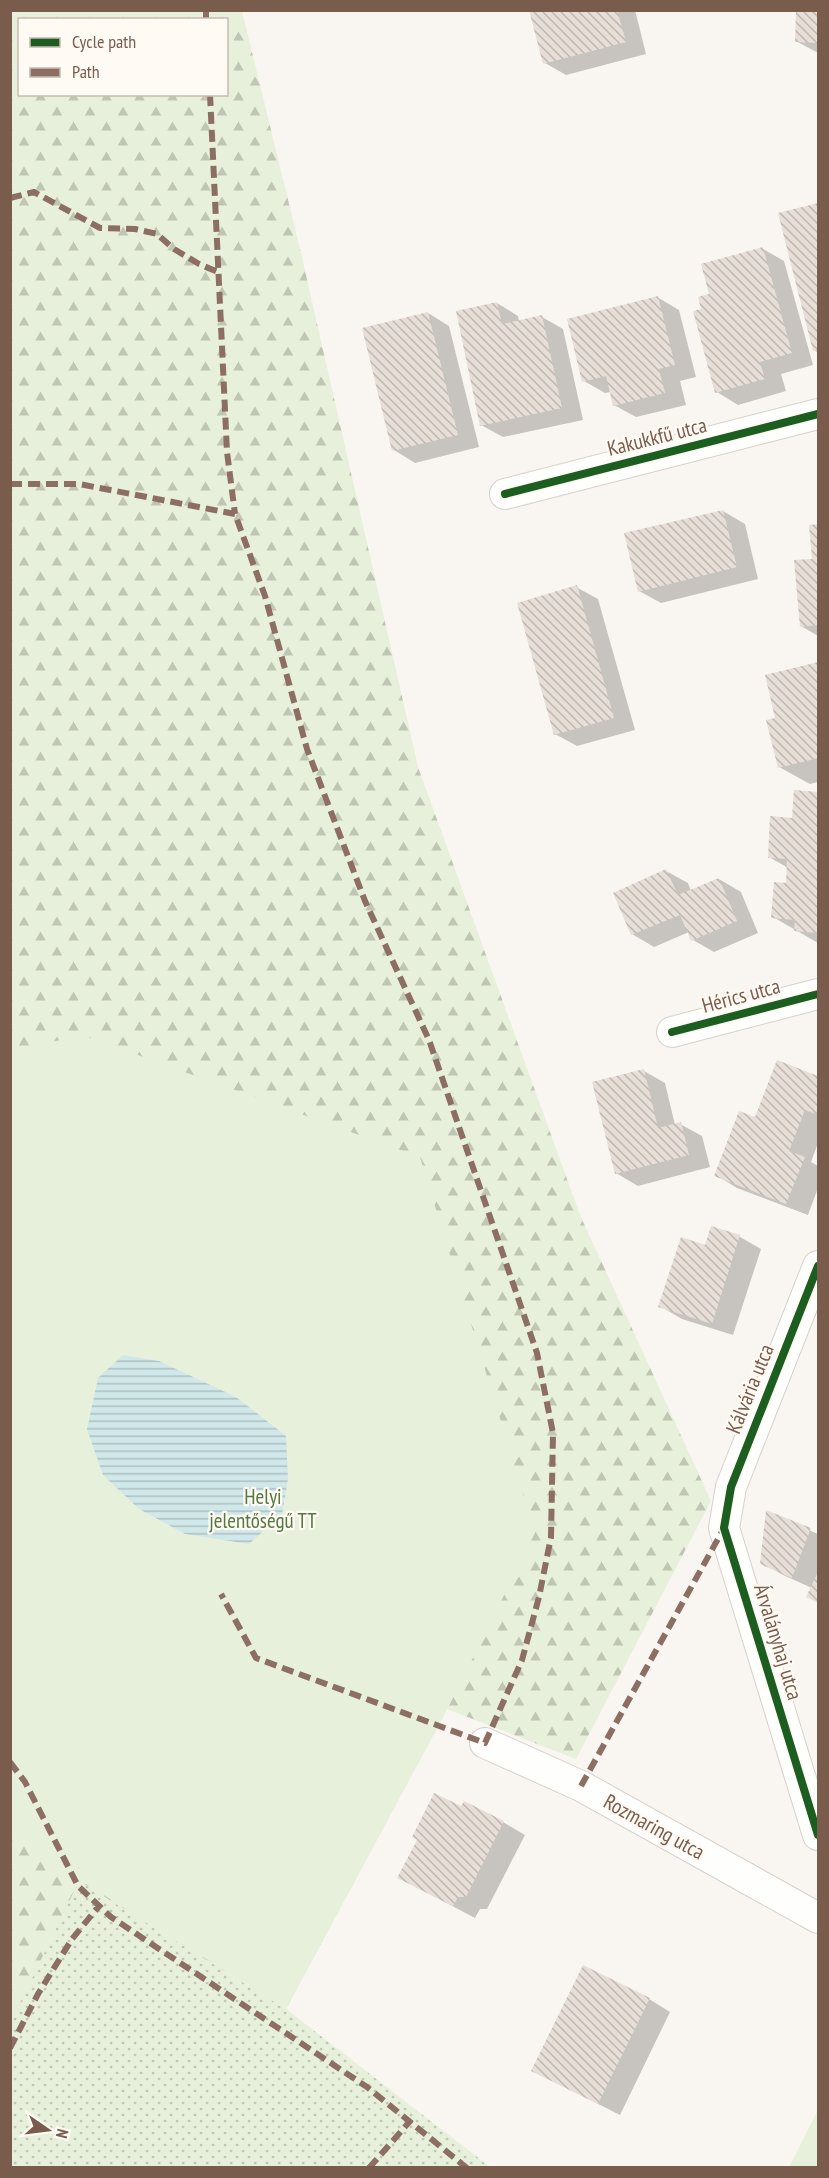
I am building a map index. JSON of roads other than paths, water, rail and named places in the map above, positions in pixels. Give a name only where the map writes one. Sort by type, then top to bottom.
[{"type":"street","name":"Kakukkfű utca","points":[[505,494],[819,414]]},
{"type":"street","name":"Hérics utca","points":[[672,1032],[819,994]]},
{"type":"street","name":"Kálvária utca","points":[[724,1528],[731,1487],[819,1266]]},
{"type":"street","name":"Árvalányhaj utca","points":[[724,1528],[819,1835]]},
{"type":"street","name":"Rozmaring utca","points":[[485,1743],[581,1786],[819,1918]]},
{"type":"water","points":[[123,1355],[159,1361],[236,1397],[286,1436],[288,1479],[282,1514],[249,1544],[185,1534],[139,1509],[103,1475],[87,1429],[98,1378]]},
{"type":"park label","name":"Helyi jelentőségű TT","points":[[263,1509]]}]
